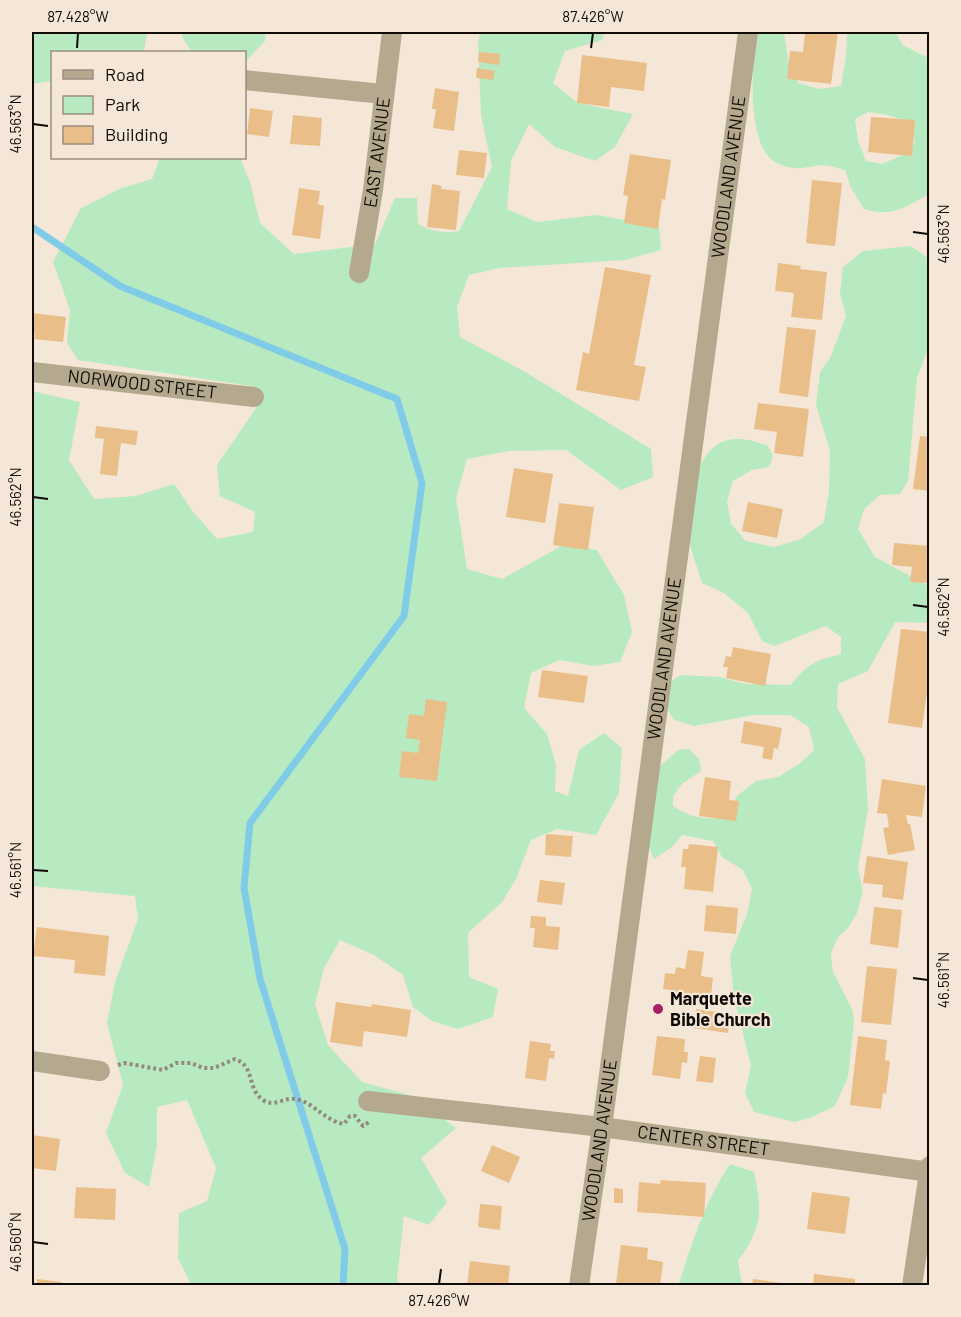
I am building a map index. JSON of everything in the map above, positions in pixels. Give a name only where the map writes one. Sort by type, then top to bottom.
[{"type":"street","name":"EAST AVENUE","points":[[359,273],[373,190],[392,32]]},
{"type":"street","name":"WOODLAND AVENUE","points":[[579,1286],[748,32]]},
{"type":"street","points":[[246,80],[384,94]]},
{"type":"street","name":"NORWOOD STREET","points":[[32,372],[254,397]]},
{"type":"street","points":[[32,1061],[100,1071]]},
{"type":"street","name":"CENTER STREET","points":[[373,1102],[602,1127],[929,1170]]},
{"type":"street","points":[[912,1286],[929,1170]]},
{"type":"path","points":[[100,1071],[124,1063],[163,1070],[176,1063],[214,1068],[235,1059],[246,1066],[251,1085],[264,1100],[277,1103],[292,1098],[306,1102],[328,1119],[344,1124],[350,1116],[355,1116],[363,1126],[368,1125],[373,1117],[373,1102]]},
{"type":"green space","points":[[32,32],[147,32],[144,51],[51,51],[51,81],[32,84]]},
{"type":"green space","points":[[183,32],[266,32],[265,41],[246,61],[246,51],[191,51],[182,37]]},
{"type":"green space","points":[[480,32],[605,32],[602,40],[565,51],[553,83],[578,103],[633,114],[615,147],[595,161],[555,147],[529,124],[511,161],[507,209],[537,222],[597,215],[659,226],[661,250],[625,260],[499,268],[469,275],[457,307],[460,337],[522,370],[651,449],[653,477],[621,490],[566,450],[509,451],[467,459],[456,498],[467,569],[502,579],[563,545],[597,550],[624,595],[632,632],[620,662],[594,666],[559,660],[531,673],[524,708],[547,734],[556,765],[555,791],[568,796],[579,750],[604,733],[622,748],[619,793],[596,835],[557,829],[531,840],[516,879],[502,902],[468,933],[469,977],[498,989],[493,1017],[458,1029],[432,1021],[413,1007],[403,975],[374,955],[340,940],[324,968],[315,1004],[328,1045],[362,1082],[413,1096],[456,1128],[421,1158],[447,1202],[429,1225],[404,1216],[397,1279],[400,1285],[189,1285],[189,1280],[178,1258],[179,1213],[207,1201],[216,1168],[187,1100],[157,1107],[157,1145],[149,1187],[125,1173],[106,1133],[123,1085],[107,1023],[115,982],[138,919],[135,896],[32,886],[32,391],[80,402],[69,460],[94,499],[136,496],[174,484],[194,513],[217,539],[253,532],[255,512],[220,496],[217,465],[263,398],[251,386],[78,360],[67,343],[70,310],[53,262],[81,208],[119,189],[152,179],[160,159],[240,159],[250,182],[260,223],[294,254],[375,244],[395,198],[417,198],[418,224],[443,232],[459,231],[492,167],[481,115],[478,44]]},
{"type":"green space","points":[[756,32],[784,32],[788,59],[798,83],[820,89],[841,86],[847,32],[895,32],[903,45],[929,57],[929,194],[890,212],[864,209],[851,188],[845,170],[822,165],[805,168],[783,166],[766,154],[759,140],[753,103]],"holes":[[[868,112],[904,120],[915,141],[909,152],[882,164],[866,161],[858,141],[855,119]]]},
{"type":"green space","points":[[911,246],[928,258],[930,344],[917,378],[908,481],[900,494],[880,495],[864,509],[858,529],[875,557],[929,586],[929,623],[895,622],[868,671],[838,684],[837,707],[865,759],[868,809],[858,868],[863,891],[857,913],[848,928],[838,937],[831,953],[833,972],[853,1011],[854,1022],[848,1077],[835,1106],[795,1122],[754,1112],[745,1093],[751,1066],[734,998],[730,956],[747,914],[752,889],[743,870],[722,857],[713,841],[682,835],[672,847],[654,859],[646,840],[658,768],[678,750],[689,749],[699,759],[701,771],[682,784],[673,796],[673,806],[692,816],[712,818],[727,816],[737,796],[756,781],[778,777],[799,764],[814,750],[809,727],[790,715],[754,715],[694,726],[674,720],[665,704],[670,682],[681,675],[720,677],[745,684],[791,685],[802,672],[813,664],[841,654],[841,637],[826,626],[774,646],[762,641],[748,613],[724,593],[702,583],[689,538],[694,487],[704,459],[712,449],[722,442],[734,439],[749,440],[768,446],[773,456],[769,467],[752,470],[733,481],[727,501],[731,524],[746,541],[774,547],[801,539],[824,522],[829,491],[830,451],[816,405],[820,372],[830,358],[846,316],[840,294],[843,267],[863,251]]},
{"type":"green space","points":[[730,1164],[754,1172],[759,1208],[756,1228],[738,1261],[742,1285],[678,1286],[706,1208]]},
{"type":"building","points":[[805,32],[838,32],[831,84],[787,79],[790,51],[803,52]]},
{"type":"building","points":[[479,52],[500,54],[499,65],[478,62]]},
{"type":"building","points":[[582,55],[647,63],[644,91],[611,87],[609,107],[577,103]]},
{"type":"building","points":[[477,68],[495,71],[493,80],[476,78]]},
{"type":"building","points":[[435,88],[459,92],[454,131],[433,128],[436,109],[432,109]]},
{"type":"building","points":[[250,108],[273,111],[269,137],[247,134]]},
{"type":"building","points":[[293,115],[322,118],[320,146],[290,144]]},
{"type":"building","points":[[871,117],[915,120],[912,156],[868,152]]},
{"type":"building","points":[[459,150],[487,153],[484,178],[456,175]]},
{"type":"building","points":[[630,154],[671,160],[658,229],[624,223],[628,196],[623,195]]},
{"type":"building","points":[[812,180],[842,183],[835,246],[806,243]]},
{"type":"building","points":[[432,184],[442,186],[441,189],[460,191],[456,230],[427,227]]},
{"type":"building","points":[[299,188],[320,191],[318,204],[324,206],[320,239],[292,235]]},
{"type":"building","points":[[778,263],[801,266],[800,269],[827,272],[822,320],[791,317],[794,293],[775,291]]},
{"type":"building","points":[[605,267],[651,275],[634,365],[646,367],[639,401],[576,390],[583,352],[589,354]]},
{"type":"building","points":[[32,313],[66,317],[63,342],[34,339]]},
{"type":"building","points":[[787,327],[816,330],[808,397],[779,393]]},
{"type":"building","points":[[758,403],[809,409],[803,457],[774,453],[777,432],[754,429]]},
{"type":"building","points":[[96,426],[138,431],[136,445],[121,443],[117,476],[100,474],[104,439],[95,438]]},
{"type":"building","points":[[920,436],[930,437],[930,491],[913,489]]},
{"type":"building","points":[[514,468],[553,474],[545,523],[506,517]]},
{"type":"building","points":[[748,502],[783,509],[777,538],[742,531]]},
{"type":"building","points":[[559,503],[594,507],[588,550],[553,545]]},
{"type":"building","points":[[894,543],[930,546],[930,583],[910,582],[912,567],[892,565]]},
{"type":"building","points":[[901,629],[930,632],[930,671],[922,728],[888,723]]},
{"type":"building","points":[[733,647],[771,654],[765,686],[726,678],[728,667],[723,667],[726,656],[731,657]]},
{"type":"building","points":[[542,670],[588,676],[584,703],[538,697]]},
{"type":"building","points":[[426,699],[447,702],[437,781],[399,777],[402,751],[418,753],[420,740],[406,738],[409,714],[424,716]]},
{"type":"building","points":[[744,721],[782,728],[778,749],[774,748],[772,760],[762,758],[764,747],[741,743]]},
{"type":"building","points":[[705,777],[731,781],[729,800],[739,801],[736,821],[699,816]]},
{"type":"building","points":[[882,779],[926,786],[922,817],[906,815],[915,850],[888,855],[883,828],[889,827],[887,814],[877,813]]},
{"type":"building","points":[[546,834],[573,836],[571,857],[545,855]]},
{"type":"building","points":[[689,844],[718,847],[713,892],[684,889],[686,867],[681,867],[683,849],[688,849]]},
{"type":"building","points":[[867,856],[908,862],[903,900],[882,897],[883,885],[863,883]]},
{"type":"building","points":[[540,880],[565,883],[562,905],[537,902]]},
{"type":"building","points":[[706,905],[738,908],[736,934],[704,931]]},
{"type":"building","points":[[874,907],[902,910],[898,948],[870,944]]},
{"type":"building","points":[[531,916],[546,917],[546,926],[560,927],[558,950],[533,947],[535,928],[530,928]]},
{"type":"building","points":[[37,927],[109,936],[105,976],[74,973],[75,960],[33,956]]},
{"type":"building","points":[[688,950],[704,952],[701,976],[713,978],[711,996],[697,994],[696,999],[675,996],[676,991],[663,989],[665,973],[675,974],[676,967],[685,969]]},
{"type":"building","points":[[867,966],[897,969],[891,1025],[861,1022]]},
{"type":"building","points":[[336,1002],[371,1007],[372,1004],[411,1010],[407,1037],[364,1031],[362,1047],[330,1042]]},
{"type":"building","points":[[696,1009],[730,1014],[728,1033],[693,1028]]},
{"type":"building","points":[[657,1036],[685,1039],[684,1052],[688,1052],[687,1063],[682,1062],[680,1079],[652,1075]]},
{"type":"building","points":[[858,1036],[887,1040],[885,1060],[890,1061],[886,1094],[883,1093],[881,1109],[850,1105]]},
{"type":"building","points":[[530,1041],[551,1044],[550,1051],[555,1051],[554,1059],[549,1058],[546,1081],[525,1078]]},
{"type":"building","points":[[700,1056],[716,1058],[713,1083],[696,1081]]},
{"type":"building","points":[[32,1135],[60,1139],[56,1171],[32,1168]]},
{"type":"building","points":[[492,1145],[520,1157],[509,1183],[481,1171]]},
{"type":"building","points":[[661,1180],[706,1183],[704,1217],[637,1212],[639,1182],[660,1184]]},
{"type":"building","points":[[76,1187],[116,1189],[115,1220],[74,1218]]},
{"type":"building","points":[[614,1188],[623,1189],[623,1203],[614,1203]]},
{"type":"building","points":[[812,1192],[850,1197],[845,1234],[807,1229]]},
{"type":"building","points":[[480,1204],[502,1206],[500,1230],[478,1227]]},
{"type":"building","points":[[621,1245],[648,1248],[647,1259],[663,1262],[660,1286],[616,1284]]},
{"type":"building","points":[[470,1261],[510,1266],[508,1286],[467,1286]]},
{"type":"building","points":[[814,1274],[855,1279],[855,1286],[813,1286]]},
{"type":"building","points":[[37,1279],[62,1282],[61,1286],[37,1286]]},
{"type":"building","points":[[753,1279],[787,1284],[787,1286],[752,1286]]},
{"type":"waterway","points":[[32,227],[120,286],[397,399],[422,483],[404,616],[250,823],[244,888],[260,979],[345,1249],[343,1286]]},
{"type":"place","name":"Marquette Bible Church","points":[[658,1009]]}]
